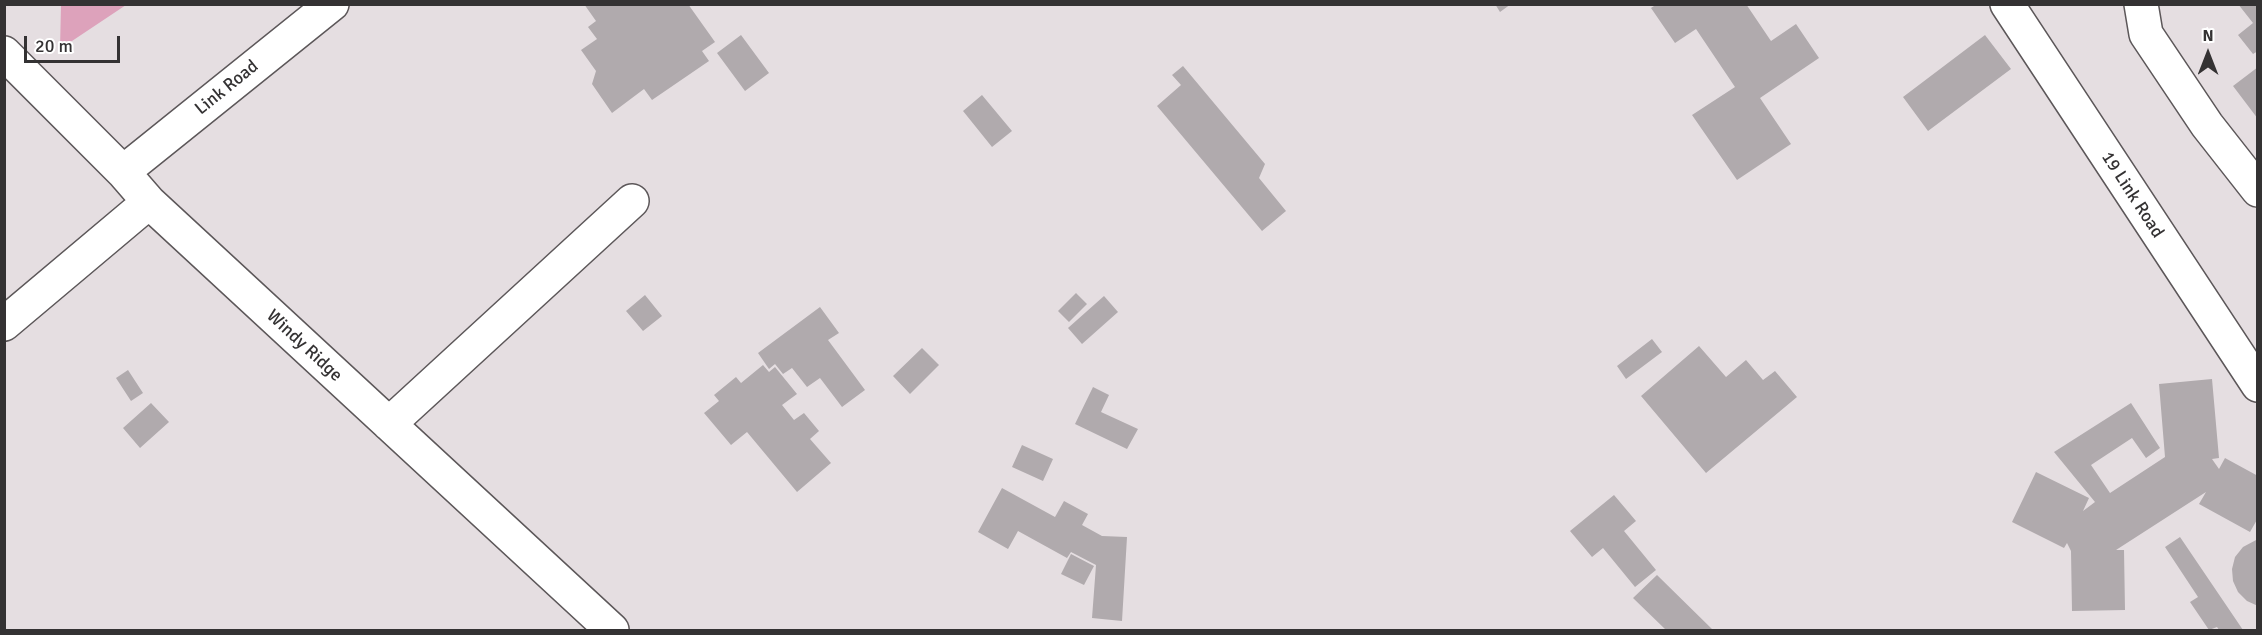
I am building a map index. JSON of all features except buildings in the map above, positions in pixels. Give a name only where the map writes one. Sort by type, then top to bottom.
[{"type":"street","name":"Link Road","points":[[123,172],[332,4]]},
{"type":"street","name":"19 Link Road","points":[[2007,4],[2258,385]]},
{"type":"street","points":[[2141,4],[2146,33],[2207,125],[2258,190]]},
{"type":"street","name":"Windy Ridge","points":[[4,53],[123,172],[149,202],[612,630]]},
{"type":"street","points":[[389,424],[632,201]]},
{"type":"street","points":[[4,324],[149,202]]},
{"type":"shaded area","points":[[61,4],[126,5],[60,49]]}]
